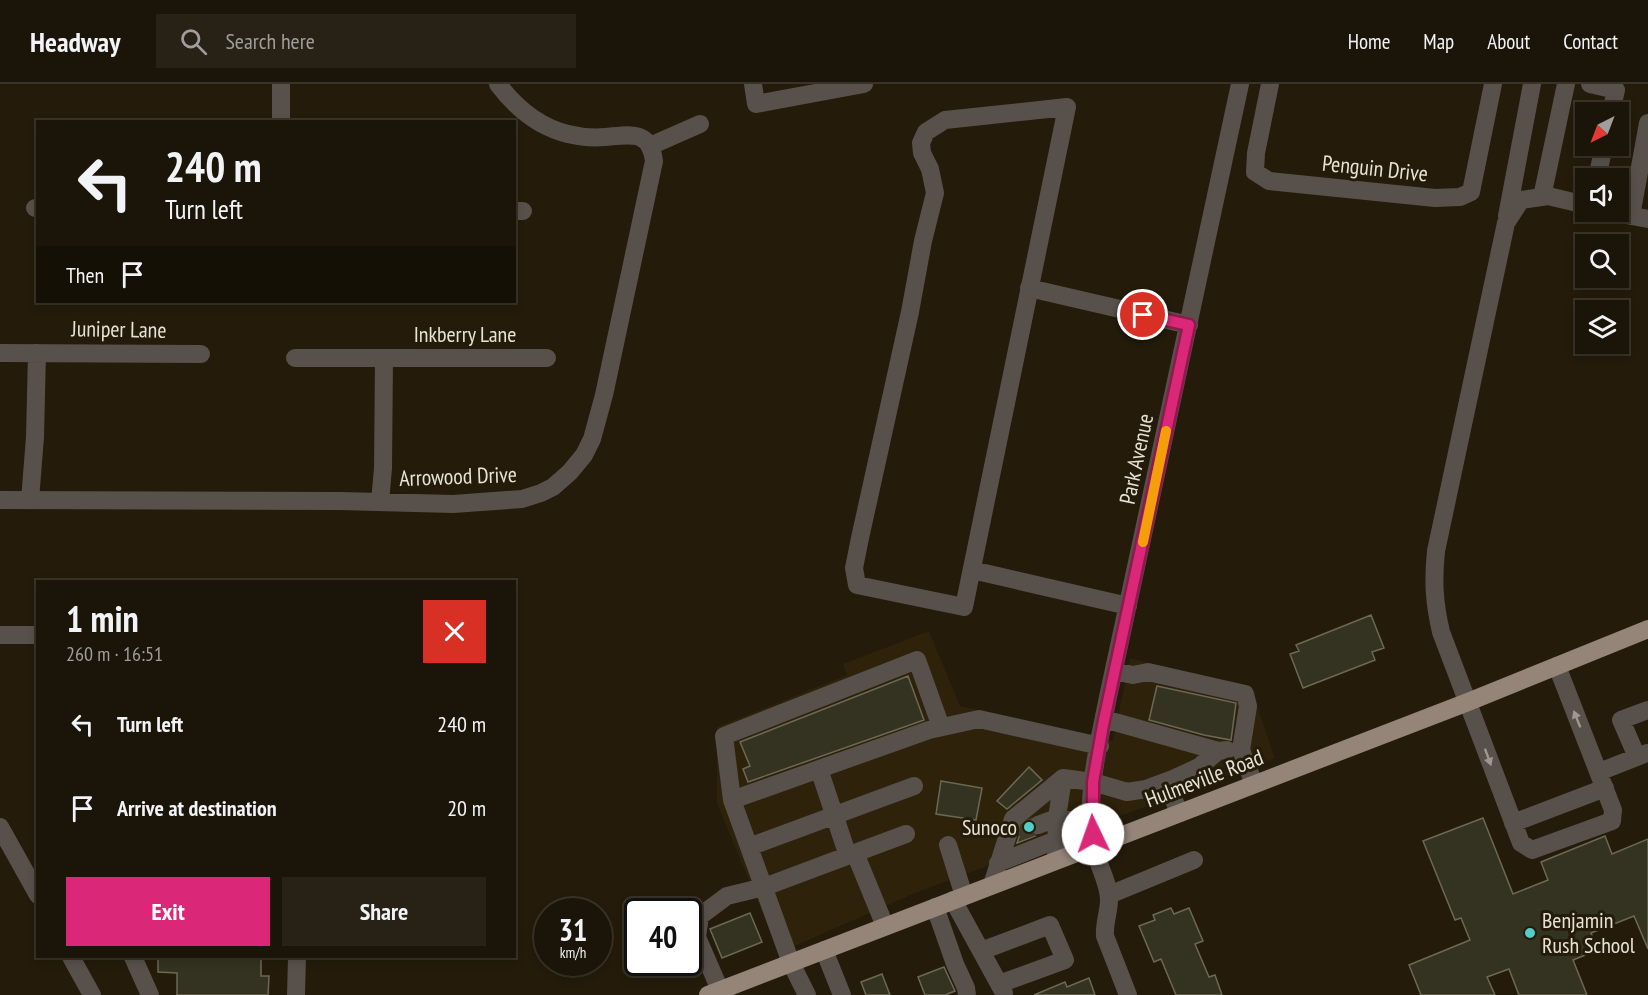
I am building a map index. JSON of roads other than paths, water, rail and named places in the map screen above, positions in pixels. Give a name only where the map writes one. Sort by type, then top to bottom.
[{"type":"main road","name":"Hulmeville Road","points":[[714,993],[1468,702],[1648,629]]},
{"type":"street","points":[[280,120],[281,84]]},
{"type":"street","points":[[498,84],[520,109],[557,131],[588,137],[630,134],[639,137],[650,146],[700,124]]},
{"type":"street","points":[[753,84],[756,104],[857,85]]},
{"type":"street","name":"Park Avenue","points":[[1108,895],[1094,846],[1093,782],[1114,671],[1240,84]]},
{"type":"street","name":"Penguin Drive","points":[[1270,84],[1256,153],[1256,172],[1262,177],[1269,181],[1435,198],[1460,196],[1470,192],[1493,84]]},
{"type":"street","points":[[1532,84],[1506,223],[1436,551],[1434,576],[1434,603],[1441,632],[1521,843],[1532,850],[1612,821],[1613,810],[1557,666]]},
{"type":"street","points":[[1542,197],[1566,84]]},
{"type":"street","points":[[1590,84],[1616,90],[1613,102]]},
{"type":"street","points":[[1067,108],[1029,288],[972,570],[964,607],[857,585],[854,568],[935,193],[921,143],[926,132],[945,120],[1067,108]]},
{"type":"street","points":[[1639,217],[1648,123]]},
{"type":"street","name":"Arrowood Drive","points":[[0,500],[453,504],[522,499],[553,487],[584,455],[592,439],[604,395],[651,178],[654,161],[650,146]]},
{"type":"street","points":[[1506,223],[1521,200],[1548,196],[1575,203]]},
{"type":"street","points":[[1029,288],[1189,325]]},
{"type":"street","name":"Juniper Lane","points":[[0,353],[201,354]]},
{"type":"street","points":[[30,500],[35,437],[37,353]]},
{"type":"street","name":"Inkberry Lane","points":[[295,358],[547,358]]},
{"type":"street","name":"Inkberry Lane","points":[[380,502],[383,468],[384,358]]},
{"type":"street","points":[[972,570],[1128,606]]},
{"type":"street","points":[[0,635],[36,635]]},
{"type":"street","points":[[807,995],[792,963],[732,800],[724,736],[917,660],[941,727]]},
{"type":"street","points":[[1114,671],[1133,675],[1148,672],[1245,694],[1248,706],[1241,750],[1254,784]]},
{"type":"street","points":[[1513,823],[1602,780],[1642,755],[1621,720],[1648,710]]},
{"type":"street","points":[[732,800],[941,727],[979,719],[1100,746]]},
{"type":"street","points":[[1104,719],[1218,751],[1241,750]]},
{"type":"street","points":[[992,885],[998,864],[1013,834],[1013,819],[1063,778],[1093,782],[1127,792],[1167,782],[1199,767],[1218,751]]},
{"type":"street","points":[[819,769],[835,815],[885,927]]},
{"type":"street","points":[[1056,860],[1057,818],[1063,778]]},
{"type":"street","points":[[1167,782],[1179,813]]},
{"type":"street","points":[[749,847],[914,786]]},
{"type":"street","points":[[1038,825],[1057,818],[1092,822]]},
{"type":"street","points":[[0,826],[36,891]]},
{"type":"street","points":[[714,993],[697,937],[700,916],[727,896],[764,887],[906,834]]},
{"type":"street","points":[[998,864],[1056,840]]},
{"type":"street","points":[[948,845],[959,898],[981,951],[1002,990],[1065,960],[1050,925],[981,951]]},
{"type":"street","points":[[1128,995],[1105,936],[1108,895],[1194,860]]},
{"type":"street","points":[[935,908],[967,995]]},
{"type":"street","points":[[824,950],[842,995]]},
{"type":"street","points":[[72,958],[92,995]]},
{"type":"street","points":[[133,958],[150,995]]},
{"type":"street","points":[[296,995],[297,958]]},
{"type":"tunnel","points":[[1018,832],[1038,825]]},
{"type":"place","name":"Sunoco","points":[[1029,827]]},
{"type":"place","name":"Benjamin Rush School","points":[[1530,933]]}]
